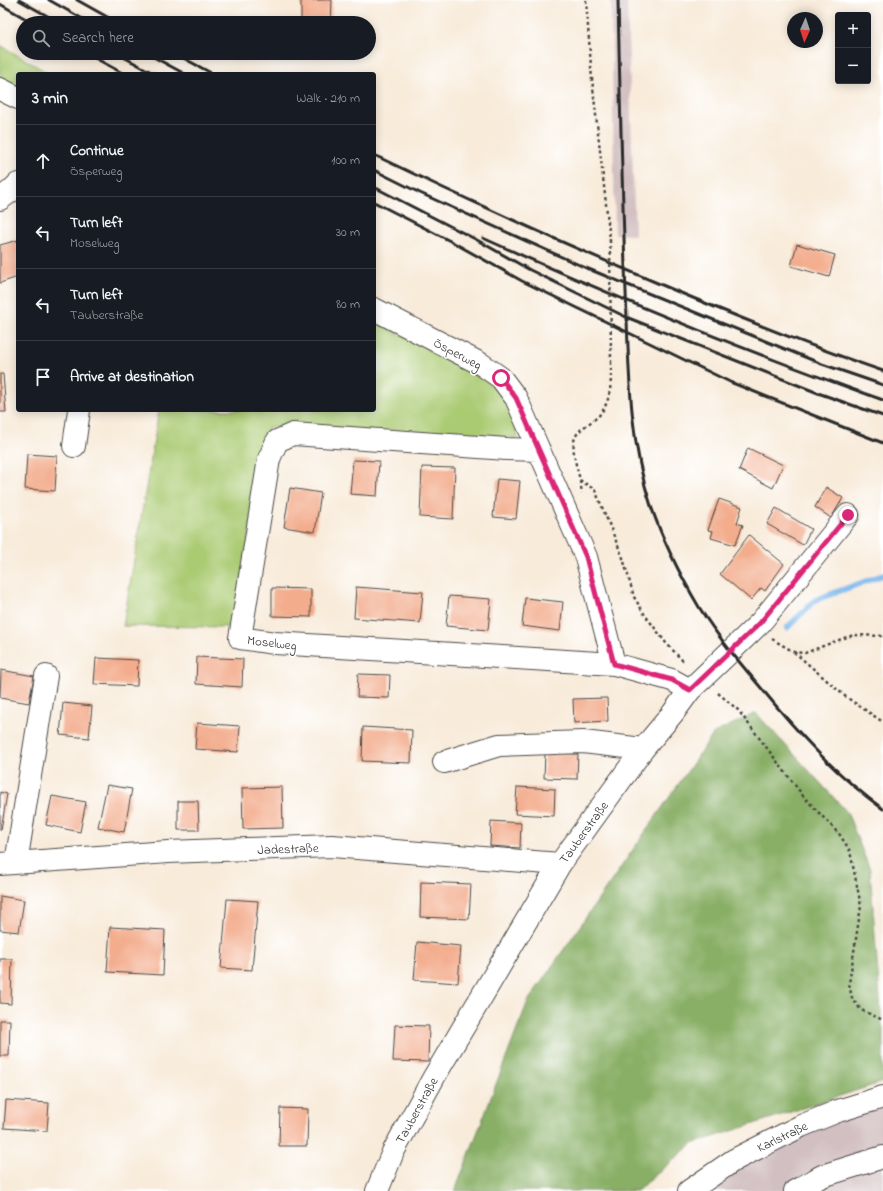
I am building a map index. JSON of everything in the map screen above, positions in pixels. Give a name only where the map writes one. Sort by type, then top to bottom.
[{"type":"street","points":[[0,89],[16,97]]},
{"type":"street","points":[[0,199],[16,186]]},
{"type":"street","name":"Ösperweg","points":[[376,310],[481,364],[501,378],[516,398],[586,557],[614,664]]},
{"type":"street","points":[[74,446],[79,412]]},
{"type":"street","name":"Moselweg","points":[[539,450],[293,434],[277,441],[269,459],[240,638],[275,644],[614,664],[696,685]]},
{"type":"street","name":"Tauberstraße","points":[[377,1191],[393,1152],[434,1077],[560,864],[643,749],[696,685],[753,628],[760,623],[848,515]]},
{"type":"street","name":"Jadestraße","points":[[46,676],[8,864],[168,852],[332,846],[560,864]]},
{"type":"street","points":[[444,762],[499,745],[583,742],[643,749]]},
{"type":"street","name":"Karlstraße","points":[[689,1191],[734,1160],[802,1126],[838,1111],[883,1097]]},
{"type":"street","points":[[795,1191],[822,1176],[883,1157]]},
{"type":"path","points":[[586,0],[592,78],[610,240],[611,362],[608,400],[600,414],[577,432],[574,439],[573,446],[580,480],[596,490],[623,558],[634,597],[644,615],[696,685],[738,710],[804,797],[840,835],[850,851],[861,906],[849,984],[852,998],[861,1010],[883,1020]]},
{"type":"path","points":[[753,628],[794,652],[846,697],[883,722]]},
{"type":"path","points":[[794,652],[805,653],[854,635],[883,636]]},
{"type":"shaded area","points":[[611,0],[627,0],[635,235],[615,234]]},
{"type":"shaded area","points":[[883,1106],[883,1191],[694,1191],[771,1145]]},
{"type":"green space","points":[[0,45],[16,54],[16,60],[26,60],[45,71],[16,72],[16,86],[0,79]]},
{"type":"green space","points":[[376,322],[490,379],[501,391],[514,416],[518,438],[268,427],[233,627],[123,626],[159,412],[376,412]]},
{"type":"green space","points":[[756,713],[847,812],[870,870],[883,1027],[883,1082],[692,1144],[637,1191],[455,1191],[528,1001],[714,733]]},
{"type":"building","points":[[301,0],[332,0],[331,16],[301,16]]},
{"type":"building","points":[[16,241],[16,278],[0,283],[0,245]]},
{"type":"building","points":[[797,244],[835,255],[829,277],[791,266]]},
{"type":"building","points":[[0,374],[3,374],[6,412],[0,412]]},
{"type":"building","points":[[748,448],[783,465],[773,488],[739,470]]},
{"type":"building","points":[[27,454],[57,456],[55,491],[25,489]]},
{"type":"building","points":[[353,460],[379,461],[377,496],[350,494]]},
{"type":"building","points":[[422,467],[455,468],[453,519],[420,517]]},
{"type":"building","points":[[497,479],[520,481],[516,519],[493,517]]},
{"type":"building","points":[[826,487],[843,498],[831,518],[815,507]]},
{"type":"building","points":[[290,488],[321,493],[315,532],[284,527]]},
{"type":"building","points":[[719,499],[742,507],[737,523],[743,525],[735,545],[711,538],[713,531],[708,530]]},
{"type":"building","points":[[776,508],[811,529],[803,545],[767,524]]},
{"type":"building","points":[[749,535],[784,564],[765,591],[761,588],[751,600],[720,574]]},
{"type":"building","points":[[356,587],[423,592],[420,623],[354,618]]},
{"type":"building","points":[[272,588],[311,589],[311,617],[272,616]]},
{"type":"building","points":[[449,596],[491,599],[488,630],[446,626]]},
{"type":"building","points":[[525,598],[563,602],[560,631],[522,626]]},
{"type":"building","points":[[197,657],[243,659],[242,687],[196,684]]},
{"type":"building","points":[[96,658],[138,660],[137,686],[94,684]]},
{"type":"building","points":[[1,670],[34,676],[29,703],[0,698]]},
{"type":"building","points":[[358,674],[390,675],[389,698],[357,697]]},
{"type":"building","points":[[607,698],[608,721],[574,723],[573,699]]},
{"type":"building","points":[[63,703],[92,706],[89,738],[60,735]]},
{"type":"building","points":[[197,723],[240,726],[238,752],[195,749]]},
{"type":"building","points":[[363,727],[412,730],[411,763],[362,761]]},
{"type":"building","points":[[545,753],[578,754],[577,779],[544,778]]},
{"type":"building","points":[[107,785],[132,789],[124,832],[98,827]]},
{"type":"building","points":[[282,787],[283,828],[243,829],[242,788]]},
{"type":"building","points":[[517,787],[555,789],[554,816],[515,814]]},
{"type":"building","points":[[0,792],[7,794],[1,830],[0,830]]},
{"type":"building","points":[[52,796],[86,802],[80,832],[46,825]]},
{"type":"building","points":[[178,801],[198,801],[199,830],[178,830]]},
{"type":"building","points":[[491,821],[521,823],[520,848],[490,846]]},
{"type":"building","points":[[421,882],[471,884],[469,919],[420,917]]},
{"type":"building","points":[[0,896],[24,900],[19,932],[0,930]]},
{"type":"building","points":[[227,899],[258,901],[252,970],[221,968]]},
{"type":"building","points":[[110,927],[165,930],[163,975],[107,972]]},
{"type":"building","points":[[417,942],[461,946],[458,983],[414,980]]},
{"type":"building","points":[[0,959],[12,959],[11,1004],[0,1003]]},
{"type":"building","points":[[0,1020],[10,1020],[9,1056],[0,1056]]},
{"type":"building","points":[[395,1025],[429,1026],[428,1062],[393,1061]]},
{"type":"building","points":[[6,1100],[49,1103],[47,1131],[4,1128]]},
{"type":"building","points":[[280,1108],[308,1109],[307,1146],[279,1146]]},
{"type":"waterway","points":[[787,628],[815,600],[883,575]]},
{"type":"railway","points":[[19,0],[48,16]]},
{"type":"railway","points":[[49,0],[78,16]]},
{"type":"railway","points":[[77,0],[106,16]]},
{"type":"railway","points":[[618,0],[622,183],[629,373],[638,454],[643,480],[651,506],[666,545],[685,583],[706,618],[721,639],[818,753],[849,782],[883,809]]},
{"type":"railway","points":[[0,4],[21,16]]},
{"type":"railway","points":[[99,60],[120,72]]},
{"type":"railway","points":[[129,60],[151,72]]},
{"type":"railway","points":[[159,60],[181,72]]},
{"type":"railway","points":[[187,60],[209,72]]},
{"type":"railway","points":[[376,156],[584,252],[711,306],[825,351],[883,371]]},
{"type":"railway","points":[[376,171],[420,193],[586,268],[822,364],[883,385]]},
{"type":"railway","points":[[376,188],[477,240],[530,270],[626,317],[818,393],[883,416]]},
{"type":"railway","points":[[376,203],[454,243],[522,281],[730,382],[883,443]]},
{"type":"railway","points":[[483,238],[681,323],[782,363],[883,400]]},
{"type":"route","points":[[501,378],[516,398],[586,557],[614,664],[672,680],[690,690],[702,680],[753,628],[760,623],[848,515]]}]
